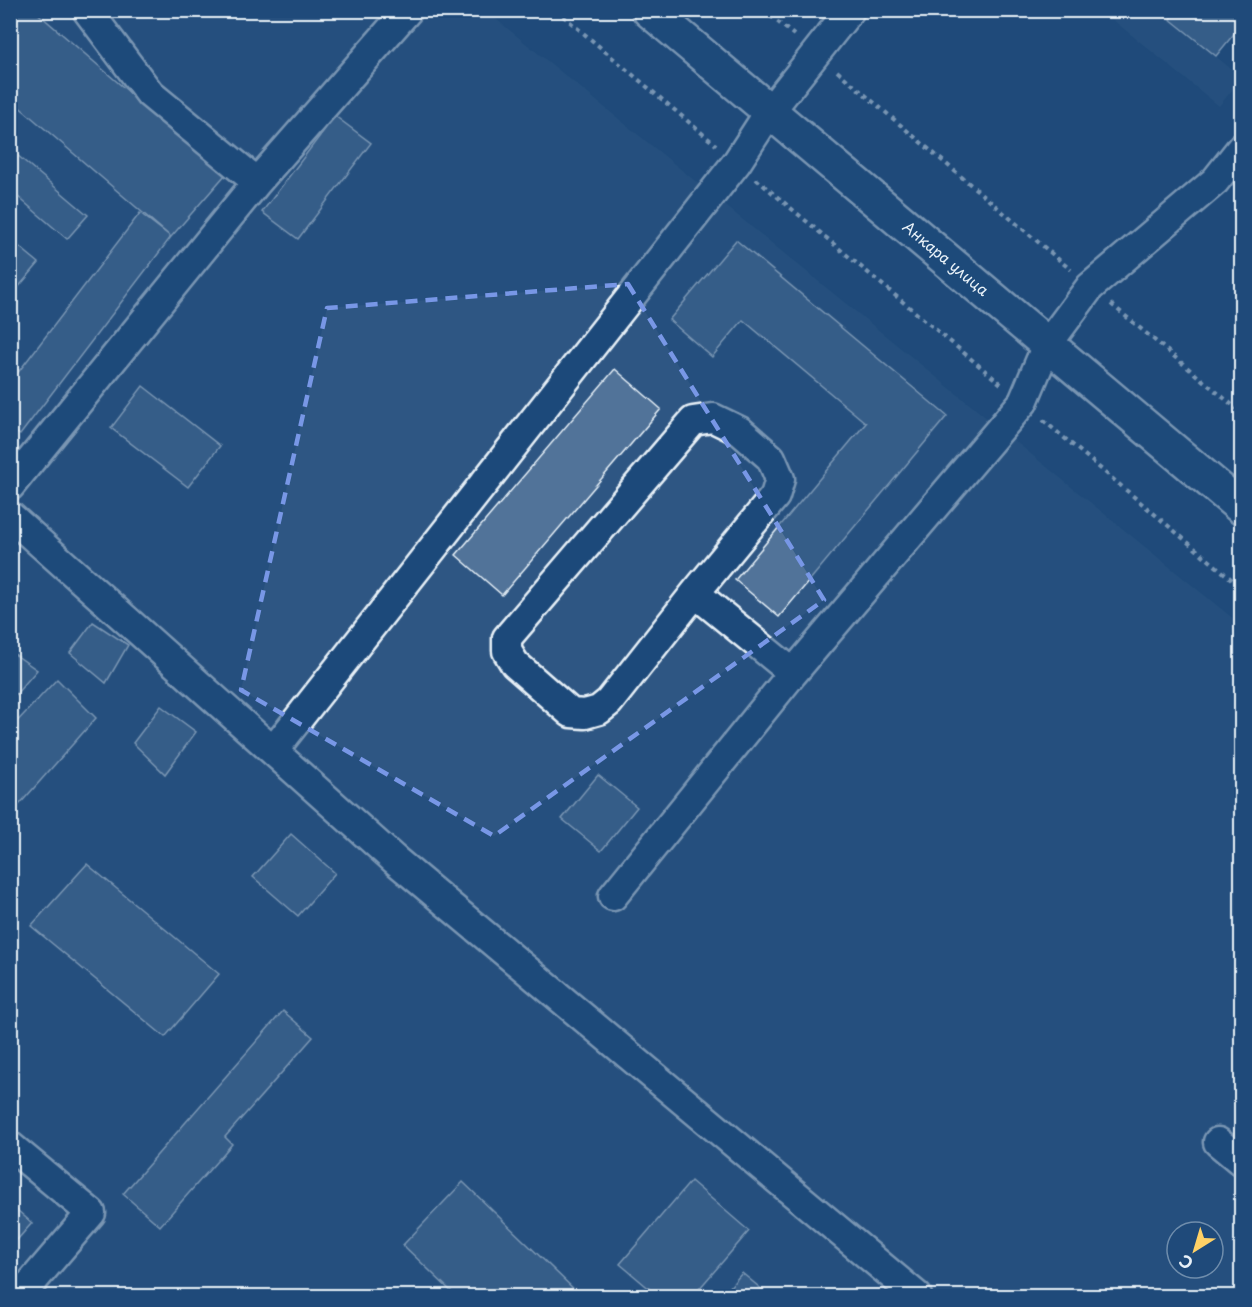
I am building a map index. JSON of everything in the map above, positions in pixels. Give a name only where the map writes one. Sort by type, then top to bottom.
[{"type":"main road","name":"Анкара улица","points":[[649,10],[1242,508]]},
{"type":"street","points":[[87,10],[150,94],[257,182]]},
{"type":"street","points":[[10,486],[257,182],[408,10]]},
{"type":"street","points":[[273,752],[737,162],[770,111],[850,10]]},
{"type":"street","points":[[613,896],[793,673],[1023,402],[1047,345],[1090,287],[1215,182],[1242,147]]},
{"type":"street","points":[[713,418],[740,431],[771,459],[780,479],[775,496],[696,593],[609,702],[599,710],[585,714],[571,713],[515,664],[507,651],[507,638],[693,421],[713,418]]},
{"type":"street","points":[[10,516],[395,861],[917,1296]]},
{"type":"street","points":[[696,593],[793,673]]},
{"type":"street","points":[[1218,1142],[1242,1162]]},
{"type":"street","points":[[10,1146],[91,1213],[20,1296]]},
{"type":"path","points":[[556,10],[1242,588]]},
{"type":"path","points":[[763,10],[1242,413]]},
{"type":"highlighted area","points":[[628,284],[824,600],[494,836],[241,690],[327,308]]},
{"type":"shaded area","points":[[10,11],[486,11],[1241,625],[1241,1296],[11,1296]]},
{"type":"shaded area","points":[[1102,11],[1160,11],[1241,79],[1219,106]]},
{"type":"building","points":[[10,10],[34,10],[225,175],[171,237],[10,99]]},
{"type":"building","points":[[1177,10],[1242,10],[1242,24],[1216,56],[1170,19]]},
{"type":"building","points":[[335,116],[371,143],[298,239],[262,212]]},
{"type":"building","points":[[10,149],[88,215],[67,239],[10,190]]},
{"type":"building","points":[[140,213],[171,237],[20,435],[10,428],[10,383]]},
{"type":"building","points":[[10,239],[39,263],[10,297]]},
{"type":"building","points":[[736,240],[947,416],[779,617],[735,580],[866,423],[743,320],[712,357],[669,320]]},
{"type":"building","points":[[10,364],[18,370],[10,380]]},
{"type":"building","points":[[615,369],[661,409],[502,595],[456,555]]},
{"type":"building","points":[[143,386],[220,446],[188,487],[111,428]]},
{"type":"building","points":[[93,622],[128,645],[106,683],[70,653]]},
{"type":"building","points":[[10,651],[37,670],[10,701]]},
{"type":"building","points":[[57,679],[96,718],[10,815],[10,729]]},
{"type":"building","points":[[161,706],[196,732],[165,774],[133,743]]},
{"type":"building","points":[[598,775],[637,807],[601,851],[562,819]]},
{"type":"building","points":[[291,834],[335,873],[298,916],[253,877]]},
{"type":"building","points":[[87,864],[219,974],[165,1037],[31,926]]},
{"type":"building","points":[[283,1011],[313,1037],[225,1137],[232,1144],[160,1226],[123,1194]]},
{"type":"building","points":[[691,1181],[749,1231],[693,1296],[658,1296],[620,1264]]},
{"type":"building","points":[[463,1182],[581,1296],[456,1296],[403,1245]]},
{"type":"building","points":[[10,1204],[32,1223],[10,1248]]},
{"type":"building","points":[[742,1273],[770,1296],[722,1296]]}]
